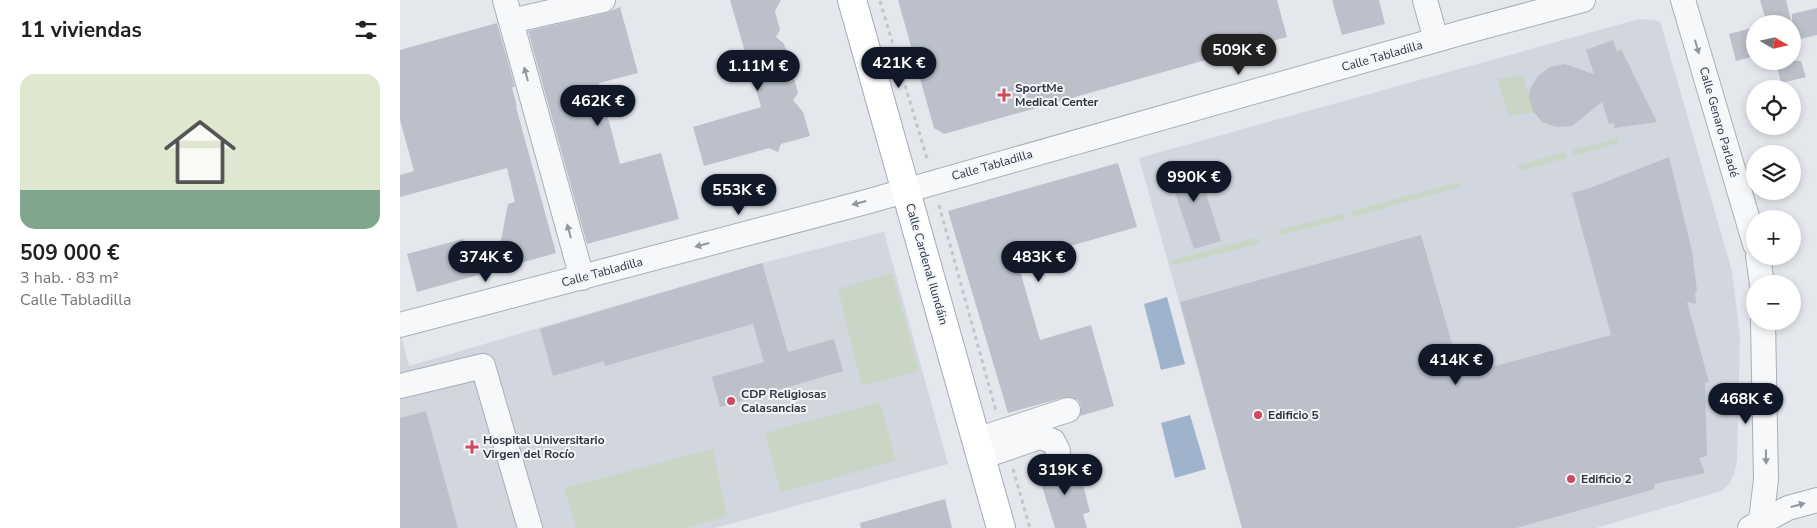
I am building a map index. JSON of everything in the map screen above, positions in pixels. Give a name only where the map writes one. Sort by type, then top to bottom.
[{"type":"main road","name":"Calle Cardenal Ilundáin","points":[[852,0],[1001,528]]},
{"type":"street","points":[[582,278],[508,11],[603,0]]},
{"type":"street","points":[[1425,0],[1436,40]]},
{"type":"street","name":"Calle Tabladilla","points":[[400,325],[582,278],[906,190],[1583,0]]},
{"type":"street","name":"Calle Genaro Parladé","points":[[1683,0],[1746,214]]},
{"type":"street","points":[[1756,526],[1766,480],[1763,330]]},
{"type":"street","points":[[400,386],[483,366],[530,528]]},
{"type":"street","points":[[978,449],[1068,410]]},
{"type":"street","points":[[978,449],[1040,437],[1053,440],[1058,451]]},
{"type":"street","points":[[1756,526],[1788,508],[1817,500]]},
{"type":"path","points":[[880,0],[928,165]]},
{"type":"path","points":[[939,202],[998,415]]},
{"type":"path","points":[[1012,466],[1030,528]]},
{"type":"shaded area","points":[[1639,19],[1660,21],[1732,271],[1740,336],[1737,459],[1735,471],[1729,484],[1721,491],[1596,528],[1242,528],[1139,158]]},
{"type":"shaded area","name":"CDP Religiosas Calasancias","points":[[884,232],[948,464],[715,528],[400,528],[400,331],[409,366],[762,263]]},
{"type":"green space","points":[[1522,75],[1535,112],[1509,116],[1497,79]]},
{"type":"green space","points":[[1617,138],[1619,143],[1574,156],[1572,150]]},
{"type":"green space","points":[[1564,152],[1567,158],[1524,170],[1517,169],[1519,165]]},
{"type":"green space","points":[[1459,183],[1460,187],[1353,217],[1351,211]]},
{"type":"green space","points":[[1344,213],[1345,219],[1278,236],[1280,230]]},
{"type":"green space","points":[[1255,238],[1260,241],[1255,245],[1173,265],[1171,260]]},
{"type":"green space","points":[[892,273],[919,371],[862,386],[838,289]]},
{"type":"green space","points":[[880,402],[896,461],[781,492],[765,433]]},
{"type":"green space","points":[[713,449],[727,516],[683,528],[576,528],[564,488]]},
{"type":"water","points":[[1167,297],[1185,364],[1161,370],[1144,304]]},
{"type":"water","points":[[1190,415],[1206,469],[1175,478],[1161,423]]},
{"type":"building","points":[[730,0],[781,0],[775,11],[780,30],[776,37],[784,44],[789,61],[796,66],[794,78],[798,93],[793,100],[803,112],[810,136],[781,144],[778,152],[769,148],[704,166],[693,127],[761,107]]},
{"type":"building","points":[[898,0],[1277,0],[1287,37],[944,134],[934,128]]},
{"type":"building","points":[[1332,0],[1379,0],[1385,24],[1342,35]]},
{"type":"building","points":[[1760,0],[1786,0],[1790,15],[1764,15]]},
{"type":"building","points":[[620,7],[638,73],[599,83],[620,164],[661,153],[679,219],[587,244],[528,31],[606,13]]},
{"type":"building","points":[[1817,8],[1817,35],[1801,39],[1801,15],[1792,14]]},
{"type":"building","points":[[497,23],[515,87],[512,87],[516,107],[556,253],[417,292],[407,254],[463,239],[466,250],[501,240],[508,204],[515,202],[507,168],[400,197],[400,175],[414,171],[400,120],[400,50]]},
{"type":"building","points":[[1746,29],[1746,58],[1736,61],[1729,34]]},
{"type":"building","points":[[1613,40],[1617,52],[1621,49],[1657,122],[1614,128],[1614,123],[1609,124],[1602,102],[1572,126],[1557,127],[1542,122],[1533,111],[1529,98],[1530,89],[1538,76],[1550,67],[1565,64],[1594,74],[1586,50]]},
{"type":"building","points":[[1801,61],[1806,77],[1794,80],[1780,80],[1778,70],[1801,70]]},
{"type":"building","points":[[1669,157],[1692,251],[1697,291],[1695,291],[1696,304],[1687,302],[1709,382],[1705,383],[1707,456],[1699,458],[1705,473],[1654,484],[1655,489],[1516,528],[1242,528],[1180,302],[1421,235],[1461,375],[1611,335],[1572,193],[1590,188]]},
{"type":"building","points":[[1196,162],[1221,241],[1194,249],[1165,163]]},
{"type":"building","points":[[1118,163],[1137,227],[1056,250],[1055,246],[1016,257],[1040,340],[1091,325],[1114,406],[1080,416],[1081,406],[1078,400],[1066,397],[1008,413],[948,211]]},
{"type":"building","points":[[762,263],[788,352],[834,339],[843,371],[720,407],[712,377],[764,362],[753,324],[605,366],[604,361],[553,376],[540,329]]},
{"type":"building","points":[[426,411],[458,528],[400,528],[400,418]]},
{"type":"building","points":[[1068,462],[1071,474],[1080,473],[1090,512],[1083,514],[1087,528],[1055,528],[1037,470]]},
{"type":"building","points":[[945,499],[952,528],[861,528],[860,523]]},
{"type":"place","name":"SportMe Medical Center","points":[[1004,95]]},
{"type":"place","name":"CDP Religiosas Calasancias","points":[[731,401]]},
{"type":"place","name":"Edificio 5","points":[[1258,415]]},
{"type":"place","name":"Hospital Universitario Virgen del Rocío","points":[[472,447]]},
{"type":"place","name":"Edificio 2","points":[[1571,479]]}]
